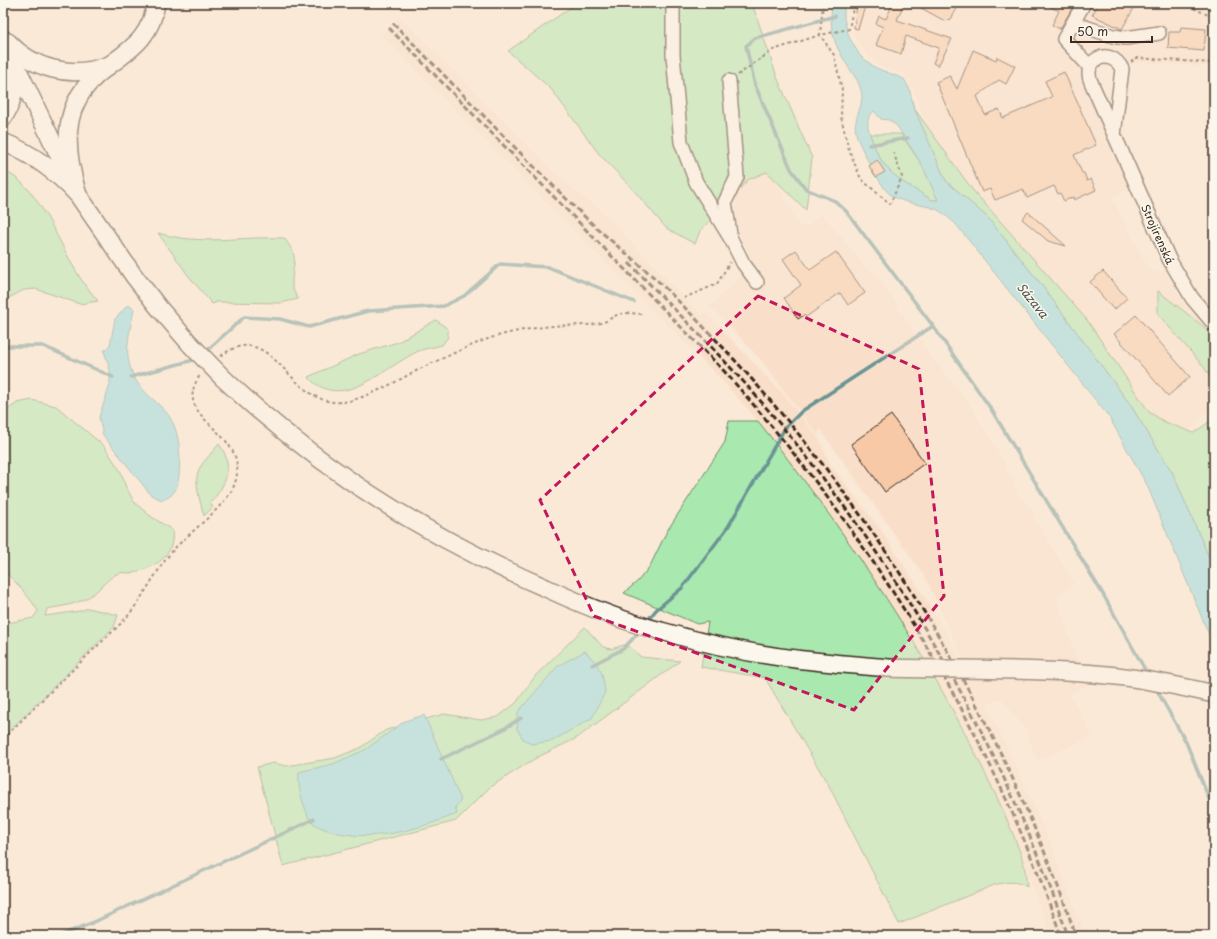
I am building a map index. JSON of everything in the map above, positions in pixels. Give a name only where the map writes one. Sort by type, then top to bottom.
[{"type":"main road","points":[[78,195],[68,156],[67,144],[70,120],[79,98],[86,88],[102,70],[132,49],[144,35],[153,18],[156,3]]},
{"type":"main road","points":[[3,38],[21,54],[49,68],[80,72],[112,64]]},
{"type":"main road","points":[[3,38],[78,195],[158,308],[223,378],[270,421],[320,461],[358,488],[432,532],[504,570],[585,605],[658,631],[694,640],[794,659],[888,668],[1048,671],[1108,675],[1167,684],[1214,694]]},
{"type":"main road","points":[[3,44],[12,73],[14,87],[11,103],[3,118]]},
{"type":"main road","points":[[3,142],[40,161],[54,171],[78,195]]},
{"type":"street","points":[[673,3],[674,55],[681,142],[696,182],[743,263],[757,282]]},
{"type":"street","points":[[1084,3],[1064,39],[1090,68],[1094,61],[1104,56],[1114,58],[1122,69],[1114,135]]},
{"type":"street","points":[[1073,23],[1113,36],[1126,38],[1159,32]]},
{"type":"street","name":"Strojírenská","points":[[1090,68],[1089,78],[1169,259],[1192,298],[1214,324]]},
{"type":"street","points":[[729,81],[737,177],[725,202],[731,240]]},
{"type":"path","points":[[823,3],[820,35],[834,55],[842,90],[841,117],[849,150],[861,180],[890,204],[902,177],[893,151]]},
{"type":"path","points":[[729,81],[773,50],[820,35],[849,29],[854,3]]},
{"type":"path","points":[[1183,3],[1214,17]]},
{"type":"path","points":[[1122,69],[1137,58],[1214,64]]},
{"type":"path","points":[[684,298],[717,284],[732,260],[731,240]]},
{"type":"path","points":[[386,386],[486,340],[543,327],[602,323],[621,313],[644,314]]},
{"type":"path","points":[[3,739],[126,618],[174,550],[228,497]]},
{"type":"highlighted area","points":[[758,296],[919,369],[944,596],[854,710],[594,616],[540,500]]},
{"type":"shaded area","points":[[857,3],[1185,3],[1214,17],[1214,67],[1141,62],[1126,66],[1117,55],[1103,49],[1095,48],[1085,51],[1079,66],[1081,75],[1130,189],[1111,197],[1144,261],[1155,273],[1164,270],[1183,302],[1214,336],[1214,403],[1182,439],[1162,451],[1047,290],[958,181],[932,140],[916,95],[903,73],[884,68],[869,57],[854,36],[856,14],[854,13]]},
{"type":"shaded area","points":[[400,17],[562,180],[601,211],[702,316],[706,313],[785,396],[819,439],[831,466],[881,530],[935,614],[979,692],[925,577],[820,429],[818,436],[760,359],[716,312],[709,308],[754,264],[735,220],[739,175],[767,171],[785,198],[797,224],[802,226],[811,226],[814,219],[823,215],[866,268],[879,279],[930,355],[968,402],[998,451],[1021,499],[1031,508],[1035,519],[1074,584],[1056,597],[1086,686],[1070,694],[1092,737],[1037,760],[1026,729],[1001,698],[986,705],[1008,749],[1052,847],[1085,936],[1051,936],[1022,859],[980,763],[961,726],[908,631],[823,505],[758,421],[718,376],[381,35]]},
{"type":"green space","points":[[577,3],[752,3],[777,77],[812,158],[806,210],[767,172],[749,179],[700,231],[695,244],[666,228],[630,186],[599,154],[551,89],[508,51]]},
{"type":"green space","points":[[914,108],[971,188],[1087,320],[1149,412],[1165,422],[1194,433],[1214,418],[1214,569],[1172,472],[1129,403],[1043,287],[988,218],[946,181]]},
{"type":"green space","points":[[870,134],[901,134],[922,165],[938,200],[932,200],[910,187],[886,167],[875,148]]},
{"type":"green space","points":[[3,171],[15,177],[26,187],[36,200],[46,214],[78,275],[98,301],[80,304],[36,289],[24,290],[3,301]]},
{"type":"green space","points":[[158,233],[174,237],[206,240],[284,238],[294,256],[292,286],[298,299],[281,303],[217,302],[212,304],[188,275]]},
{"type":"green space","points":[[1158,291],[1203,326],[1214,339],[1214,382],[1203,366],[1158,314]]},
{"type":"green space","points":[[436,320],[448,329],[448,337],[442,345],[421,350],[365,383],[350,389],[336,391],[322,387],[308,377],[359,354],[398,342]]},
{"type":"green space","points":[[32,400],[56,406],[104,446],[121,472],[125,485],[134,502],[149,515],[172,530],[172,539],[171,547],[167,554],[162,560],[148,568],[131,573],[119,573],[111,577],[94,593],[85,599],[69,605],[47,609],[45,616],[80,611],[88,608],[118,615],[114,627],[3,737],[3,624],[33,618],[38,611],[22,589],[7,573],[3,571],[3,413],[17,403]]},
{"type":"green space","points":[[729,421],[758,421],[846,538],[900,619],[949,703],[992,788],[1022,858],[1027,887],[1019,883],[1011,882],[994,885],[899,924],[829,786],[765,678],[701,667],[708,622],[697,624],[624,593],[638,581],[650,566],[667,531],[725,442]]},
{"type":"green space","points":[[219,444],[227,460],[226,475],[220,490],[210,503],[213,507],[204,516],[197,486],[197,474],[203,462]]},
{"type":"green space","points":[[585,627],[603,647],[611,649],[624,645],[630,647],[641,657],[680,661],[577,738],[536,758],[490,787],[456,821],[283,866],[257,767],[273,763],[286,766],[335,758],[360,748],[386,730],[444,714],[481,720],[498,717],[516,703],[536,675]]},
{"type":"water","name":"Sázava","points":[[832,3],[844,3],[844,19],[849,37],[860,56],[876,68],[904,79],[909,88],[914,108],[946,181],[988,218],[1043,287],[1129,403],[1172,472],[1214,569],[1214,647],[1147,485],[1109,417],[955,223],[936,209],[903,201],[892,196],[877,177],[866,157],[856,133],[855,127],[861,105],[862,93],[858,82],[836,45],[832,30]],"holes":[[[874,111],[881,119],[889,120],[897,126],[922,165],[938,200],[932,200],[902,181],[894,175],[881,160],[868,128],[870,114]]]},
{"type":"water","points":[[128,305],[134,309],[128,343],[128,359],[130,368],[140,387],[165,411],[177,433],[180,458],[178,483],[173,493],[162,500],[151,495],[103,435],[99,417],[110,385],[110,370],[104,351],[110,345],[115,319]]},
{"type":"water","points":[[585,651],[596,663],[602,674],[605,692],[592,718],[552,741],[531,744],[523,739],[517,729],[518,712],[558,666]]},
{"type":"water","points":[[424,715],[461,800],[455,807],[457,814],[427,825],[395,833],[363,836],[331,831],[322,828],[310,820],[300,793],[299,772],[333,764],[365,750],[405,721]]},
{"type":"building","points":[[857,3],[866,3],[858,29],[854,28]]},
{"type":"building","points":[[893,3],[904,3],[897,20],[952,39],[938,66],[933,63],[939,48],[906,36],[901,54],[876,45],[883,27],[876,24],[879,16],[886,19]]},
{"type":"building","points":[[912,3],[960,3],[951,19],[945,21]]},
{"type":"building","points":[[1043,3],[1075,3],[1060,29],[1052,25],[1059,11]]},
{"type":"building","points":[[1099,3],[1124,3],[1134,8],[1122,29],[1092,15]]},
{"type":"building","points":[[1181,27],[1206,29],[1204,51],[1168,48],[1169,32],[1180,32]]},
{"type":"building","points":[[973,50],[996,60],[997,57],[1015,66],[1006,84],[999,80],[977,96],[985,115],[999,109],[1003,118],[1052,97],[1045,81],[1064,72],[1096,145],[1074,155],[1087,181],[1091,179],[1096,190],[1074,200],[1073,197],[1064,201],[1054,186],[1027,198],[1023,189],[995,200],[990,189],[982,192],[936,82],[950,76],[957,89]]},
{"type":"building","points":[[877,160],[885,172],[876,177],[869,166]]},
{"type":"building","points":[[1028,212],[1066,246],[1048,241],[1022,219]]},
{"type":"building","points":[[796,250],[810,270],[836,252],[865,293],[848,305],[840,293],[806,317],[804,315],[798,319],[784,298],[801,285],[783,259]]},
{"type":"building","points":[[1103,271],[1127,298],[1114,310],[1090,282]]},
{"type":"building","points":[[1136,315],[1190,377],[1168,396],[1114,334]]},
{"type":"building","points":[[891,415],[925,463],[885,492],[851,444]]},
{"type":"waterway","points":[[835,16],[755,38],[746,46],[755,85],[791,169],[806,189],[835,201],[846,211],[933,326],[991,409],[1104,596],[1148,675]]},
{"type":"waterway","points":[[869,145],[908,138]]},
{"type":"waterway","points":[[204,353],[244,317],[280,319],[309,327],[368,311],[444,306],[464,296],[500,264],[548,267],[634,302]]},
{"type":"waterway","points":[[647,621],[656,610],[682,588],[728,527],[785,428],[802,411],[933,326]]},
{"type":"waterway","points":[[3,346],[43,346],[113,377]]},
{"type":"waterway","points":[[131,377],[197,359]]},
{"type":"waterway","points":[[592,665],[623,649],[641,630]]},
{"type":"waterway","points":[[1155,687],[1186,742],[1214,811]]},
{"type":"waterway","points":[[441,759],[502,730],[521,718]]},
{"type":"waterway","points":[[59,936],[92,923],[314,819]]},
{"type":"railway","points":[[393,23],[585,217],[659,282],[689,312],[732,357],[823,464],[868,526],[911,590],[950,656],[986,724],[1019,793],[1049,864],[1076,936]]},
{"type":"railway","points":[[389,28],[724,371],[778,434],[829,499],[876,567],[921,637],[961,708],[998,782],[1032,858],[1061,936]]},
{"type":"railway","points":[[629,263],[718,354],[769,411],[817,470],[862,531],[904,595],[943,660],[979,726],[1012,795],[1068,936]]}]
